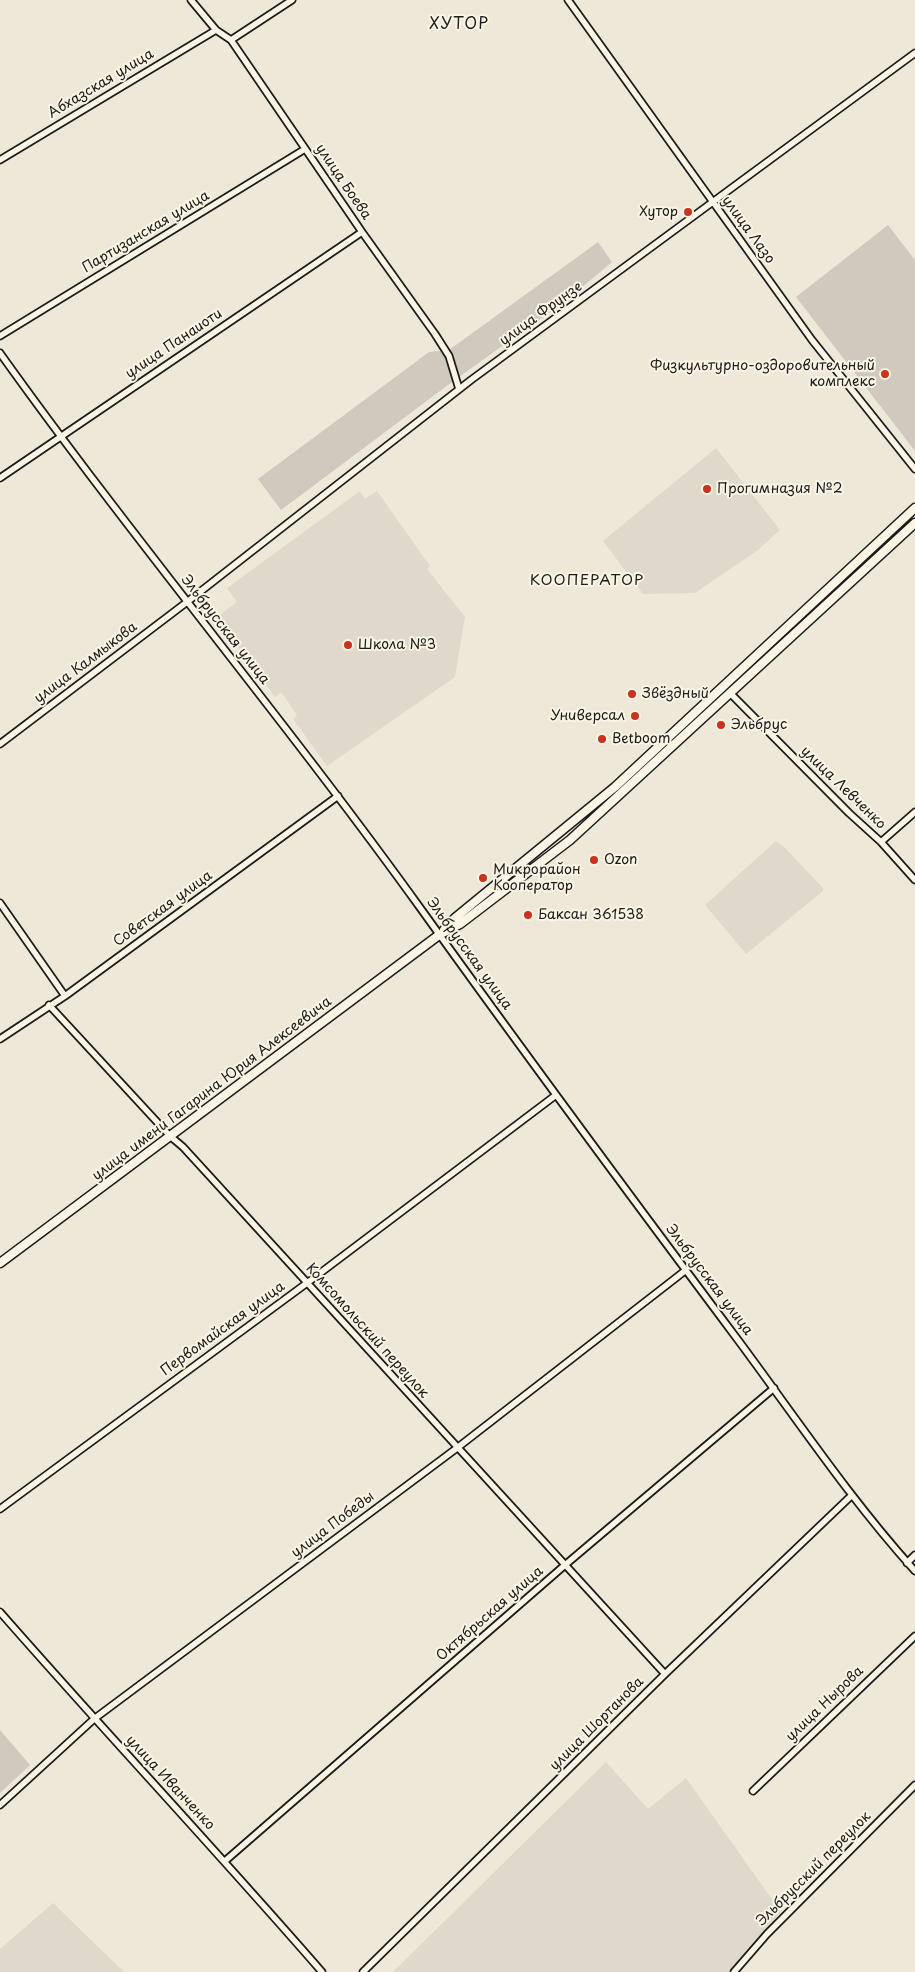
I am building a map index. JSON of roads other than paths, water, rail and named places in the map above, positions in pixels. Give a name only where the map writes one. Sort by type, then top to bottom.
[{"type":"street","name":"улица Боева","points":[[191,0],[216,30],[231,40],[362,232],[435,334],[449,356],[459,389]]},
{"type":"street","points":[[231,40],[292,0]]},
{"type":"street","name":"улица Лазо","points":[[568,0],[812,340],[915,469]]},
{"type":"street","name":"Абхазская улица","points":[[0,160],[216,30]]},
{"type":"street","name":"улица Фрунзе","points":[[187,602],[459,389],[915,53]]},
{"type":"street","name":"Партизанская улица","points":[[0,336],[305,149]]},
{"type":"street","name":"улица Панаиоти","points":[[0,478],[362,232]]},
{"type":"street","name":"Эльбрусская улица","points":[[0,353],[59,437],[338,796],[556,1095],[774,1388],[851,1496],[915,1571]]},
{"type":"street","name":"улица имени Гагарина Юрия Алексеевича","points":[[0,1263],[439,935],[456,918],[615,787],[915,508]]},
{"type":"street","name":"улица имени Гагарина Юрия Алексеевича","points":[[439,935],[460,924],[570,840],[915,523]]},
{"type":"street","name":"улица Калмыкова","points":[[0,744],[187,602]]},
{"type":"street","name":"улица Левченко","points":[[730,694],[848,814],[882,842],[915,880]]},
{"type":"street","name":"Советская улица","points":[[0,1040],[49,1005],[65,996],[338,796]]},
{"type":"street","points":[[882,842],[915,812]]},
{"type":"street","points":[[0,903],[65,996]]},
{"type":"street","name":"Комсомольский переулок","points":[[49,1005],[170,1136],[183,1147],[666,1674]]},
{"type":"street","name":"Первомайская улица","points":[[0,1509],[307,1283],[556,1095]]},
{"type":"street","name":"улица Победы","points":[[0,1805],[94,1719],[457,1448],[686,1270]]},
{"type":"street","name":"Октябрьская улица","points":[[225,1861],[565,1565],[774,1388]]},
{"type":"street","name":"улица Шортанова","points":[[363,1972],[666,1674],[851,1496]]},
{"type":"street","points":[[907,1563],[915,1555]]},
{"type":"street","name":"улица Иванченко","points":[[0,1612],[94,1719],[225,1861],[322,1972]]},
{"type":"street","name":"улица Нырова","points":[[753,1791],[915,1636]]},
{"type":"street","name":"Эльбрусский переулок","points":[[734,1972],[767,1934],[915,1785]]},
{"type":"place","name":"Хутор","points":[[688,212]]},
{"type":"place","name":"Физкультурно-оздоровительный комплекс","points":[[885,374]]},
{"type":"place","name":"Прогимназия №2","points":[[707,489]]},
{"type":"place","name":"Школа №3","points":[[348,645]]},
{"type":"place","name":"Звёздный","points":[[632,694]]},
{"type":"place","name":"Универсал","points":[[635,716]]},
{"type":"place","name":"Эльбрус","points":[[721,725]]},
{"type":"place","name":"Betboom","points":[[602,739]]},
{"type":"place","name":"Ozon","points":[[594,860]]},
{"type":"place","name":"Микрорайон Кооператор","points":[[483,878]]},
{"type":"place","name":"Баксан 361538","points":[[528,915]]},
{"type":"district","name":"ХУТОР","points":[[459,25]]},
{"type":"district","name":"КООПЕРАТОР","points":[[587,581]]}]
